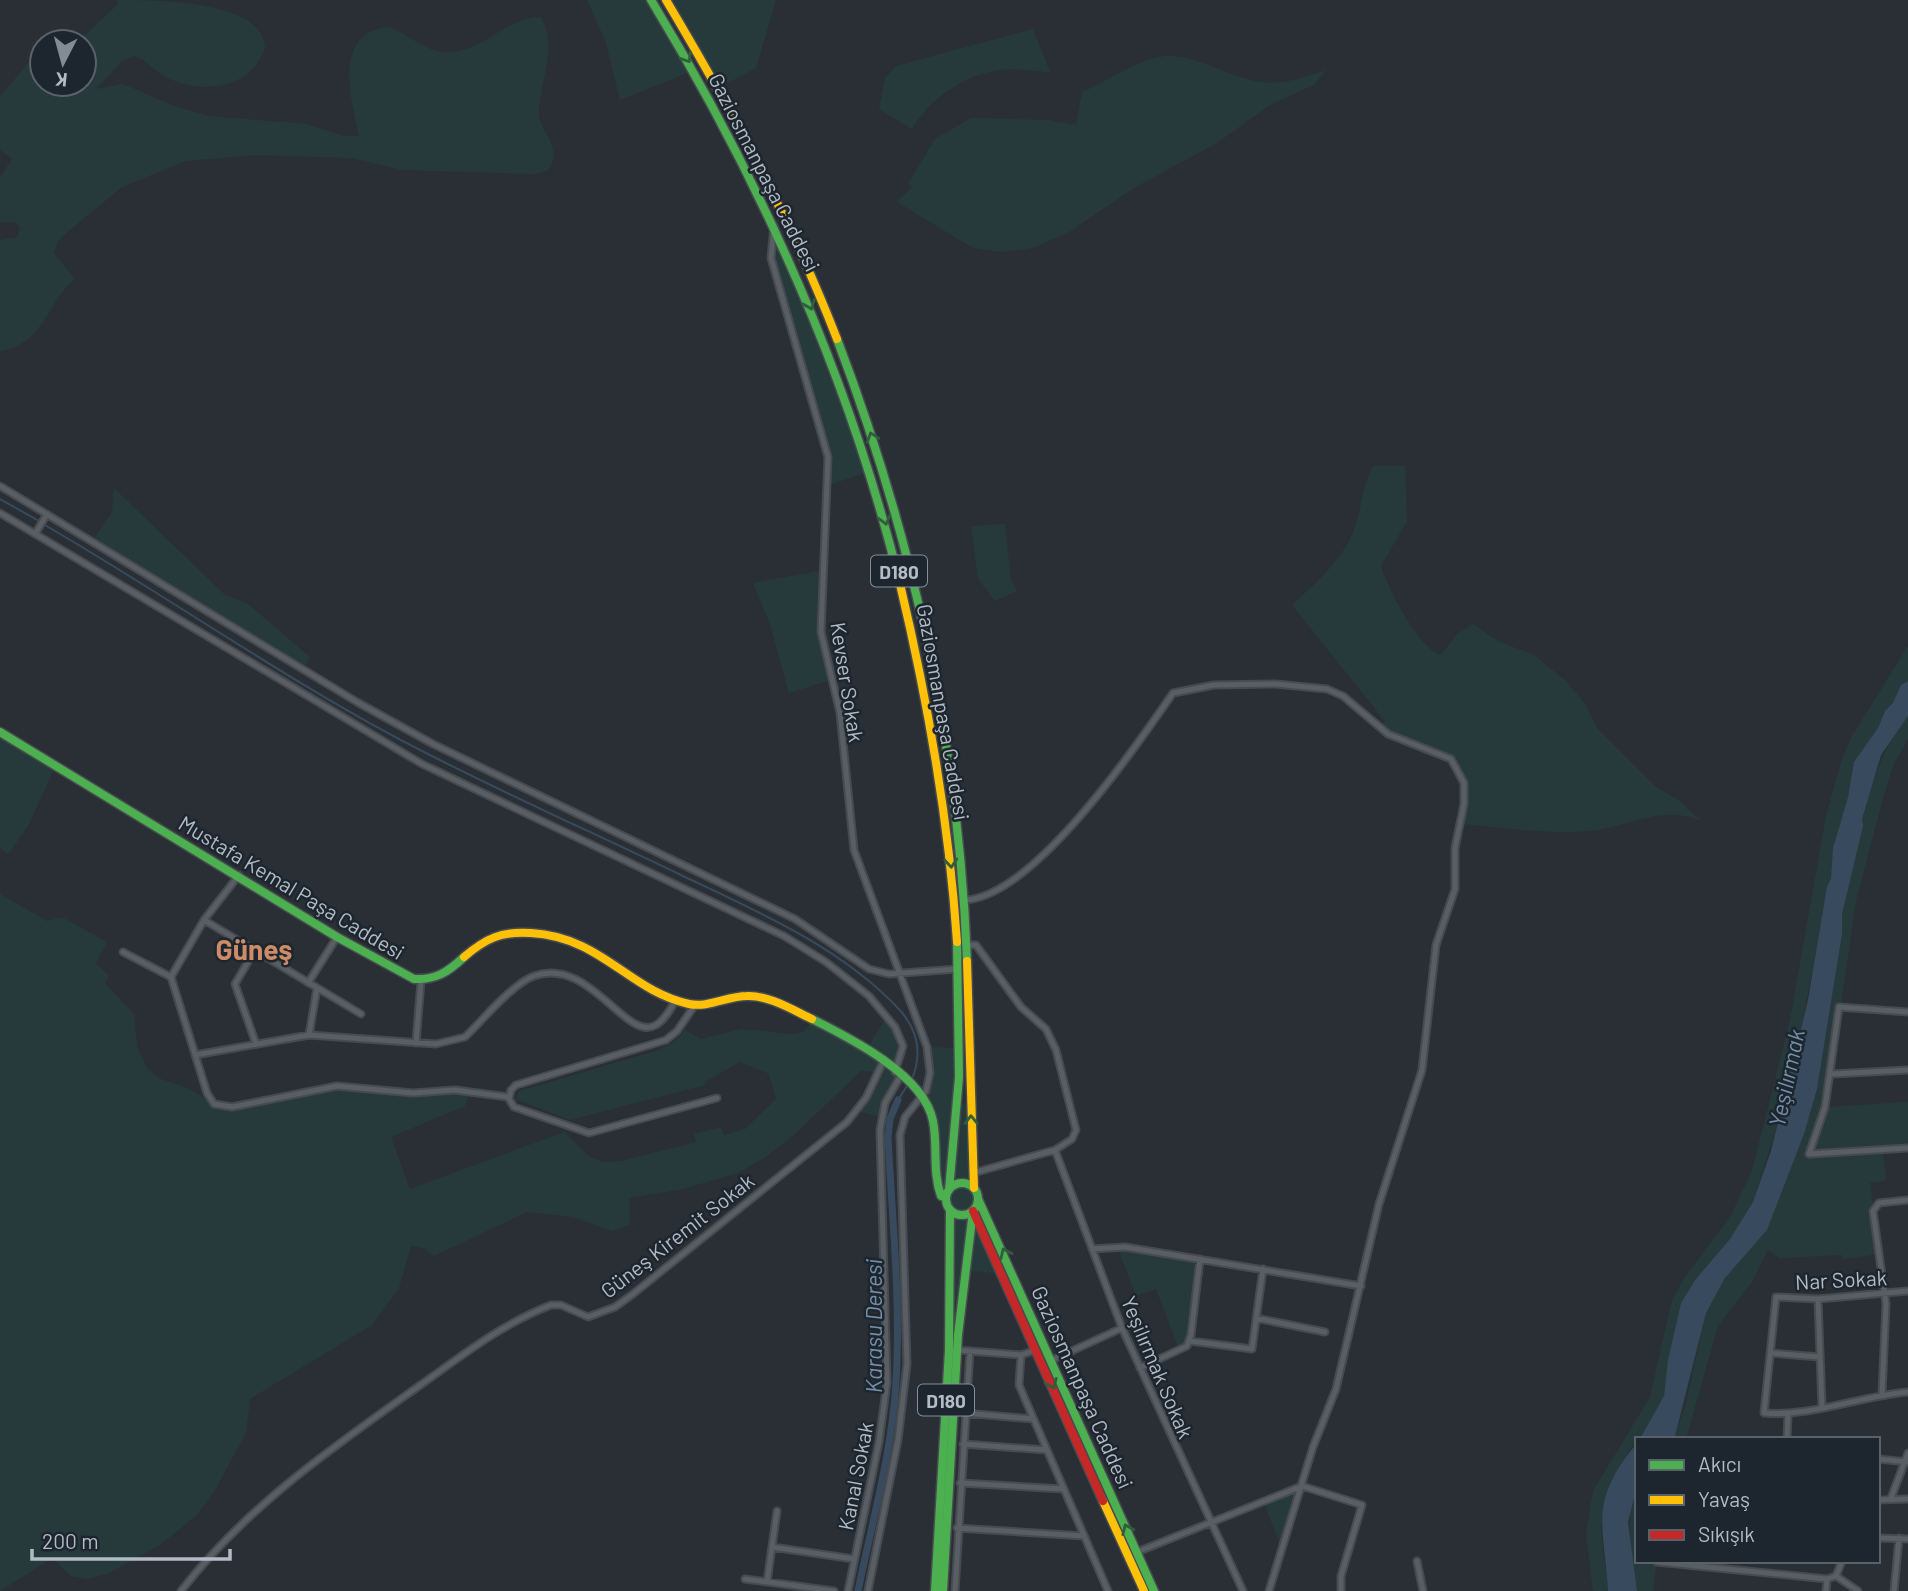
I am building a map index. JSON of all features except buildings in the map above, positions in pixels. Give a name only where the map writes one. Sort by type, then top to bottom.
[{"type":"main road","name":"Gaziosmanpaşa Caddesi","points":[[651,0],[700,80],[775,223],[848,402],[899,568],[925,692],[943,798],[958,969],[961,1076],[948,1193],[950,1210]]},
{"type":"main road","name":"Gaziosmanpaşa Caddesi","points":[[666,0],[719,88],[785,217],[833,329],[874,443],[910,566],[938,694],[954,797],[968,945],[974,1188],[1154,1591]]},
{"type":"main road","name":"Mustafa Kemal Paşa Caddesi","points":[[0,732],[337,937],[398,972],[421,981],[438,978],[488,937],[511,932],[573,940],[676,1000],[695,1005],[735,996],[756,996],[843,1034],[883,1062],[922,1098],[933,1120],[933,1179],[941,1196],[948,1193]]},
{"type":"main road","points":[[948,1193],[962,1183],[974,1188]]},
{"type":"main road","points":[[950,1210],[961,1215],[973,1211],[978,1199]]},
{"type":"main road","name":"D180","points":[[935,1591],[949,1350],[950,1210]]},
{"type":"main road","name":"Gaziosmanpaşa Caddesi","points":[[973,1211],[1144,1591]]},
{"type":"main road","name":"D180","points":[[943,1591],[956,1350],[973,1211]]},
{"type":"street","name":"Kevser Sokak","points":[[775,223],[770,243],[771,258],[828,457],[821,632],[840,713],[854,850],[927,1047],[930,1073],[922,1098]]},
{"type":"street","points":[[0,486],[349,697],[433,744],[795,919],[869,969],[900,973],[958,969]]},
{"type":"street","name":"Kanal Sokak","points":[[0,513],[422,764],[751,919],[826,962],[876,1002],[895,1027],[903,1046],[900,1077],[885,1103],[880,1130],[886,1311],[885,1402],[848,1591]]},
{"type":"street","points":[[35,534],[47,514]]},
{"type":"street","points":[[965,900],[978,899],[1006,883],[1060,838],[1105,790],[1173,694],[1214,685],[1276,684],[1327,689],[1343,696],[1388,734],[1444,755],[1456,764],[1465,792],[1455,848],[1453,901],[1436,945],[1422,1070],[1387,1178],[1336,1389],[1269,1591]]},
{"type":"street","points":[[171,977],[204,920],[239,875]]},
{"type":"street","points":[[204,920],[361,1014]]},
{"type":"street","points":[[308,982],[337,937]]},
{"type":"street","points":[[968,945],[976,945],[1021,1007],[1042,1023],[1051,1038],[1076,1130],[1072,1139],[1055,1150],[972,1173]]},
{"type":"street","points":[[254,950],[235,984],[256,1044]]},
{"type":"street","points":[[123,952],[171,977],[210,1099],[223,1108],[337,1086],[413,1094],[455,1090],[508,1097]]},
{"type":"street","points":[[195,1055],[309,1035],[416,1043],[459,1041],[521,984],[541,974],[575,978],[599,993],[625,1018],[641,1028],[651,1028],[661,1022],[676,1000]]},
{"type":"street","points":[[416,1043],[421,981]]},
{"type":"street","points":[[309,1035],[317,988]]},
{"type":"street","points":[[508,1097],[516,1085],[666,1040],[677,1031],[695,1005]]},
{"type":"street","points":[[1908,1012],[1839,1007],[1832,1074],[1821,1123],[1809,1154],[1908,1148]]},
{"type":"street","name":"Güneş Kiremit Sokak","points":[[181,1591],[243,1521],[320,1457],[475,1343],[533,1312],[558,1304],[588,1317],[624,1301],[847,1122],[866,1098],[883,1062]]},
{"type":"street","points":[[1832,1074],[1908,1070]]},
{"type":"street","points":[[508,1097],[514,1107],[589,1133],[718,1098]]},
{"type":"street","points":[[868,1591],[904,1408],[907,1364],[900,1135],[905,1117],[922,1098]]},
{"type":"street","name":"Yeşilırmak Sokak","points":[[1055,1150],[1122,1328],[1243,1591]]},
{"type":"street","points":[[1882,1394],[1885,1293],[1873,1211],[1880,1203],[1908,1200]]},
{"type":"street","points":[[1092,1249],[1125,1247],[1361,1286]]},
{"type":"street","points":[[1140,1368],[1180,1352],[1190,1341],[1200,1259]]},
{"type":"street","points":[[1190,1341],[1252,1349],[1263,1269]]},
{"type":"street","name":"Nar Sokak","points":[[1770,1353],[1776,1297],[1818,1300],[1908,1291]]},
{"type":"street","points":[[1818,1300],[1822,1408]]},
{"type":"street","points":[[1256,1318],[1325,1332]]},
{"type":"street","points":[[1052,1360],[1122,1328]]},
{"type":"street","points":[[956,1350],[1021,1355],[1036,1350]]},
{"type":"street","points":[[955,1591],[970,1351]]},
{"type":"street","points":[[1820,1357],[1770,1353],[1764,1413],[1788,1415],[1882,1394],[1908,1392]]},
{"type":"street","points":[[1021,1355],[1018,1385],[1108,1591]]},
{"type":"street","points":[[965,1413],[1033,1419]]},
{"type":"street","points":[[1787,1437],[1788,1415]]},
{"type":"street","points":[[963,1444],[1047,1450]]},
{"type":"street","points":[[1891,1497],[1907,1462],[1908,1453]]},
{"type":"street","points":[[1880,1459],[1907,1462]]},
{"type":"street","points":[[960,1483],[1064,1489]]},
{"type":"street","points":[[1137,1552],[1302,1486],[1362,1505],[1341,1576],[1341,1591]]},
{"type":"street","points":[[1880,1500],[1891,1497],[1908,1499]]},
{"type":"street","points":[[767,1582],[777,1511]]},
{"type":"street","points":[[957,1528],[1084,1536]]},
{"type":"street","points":[[1880,1538],[1908,1539]]},
{"type":"street","points":[[1894,1591],[1899,1538]]},
{"type":"street","points":[[772,1547],[854,1559]]},
{"type":"street","points":[[1417,1561],[1423,1591]]},
{"type":"street","points":[[1667,1563],[1827,1579],[1836,1576],[1841,1563]]},
{"type":"street","points":[[1836,1576],[1858,1591]]},
{"type":"street","points":[[745,1579],[834,1591]]},
{"type":"street","points":[[1826,1591],[1827,1579]]},
{"type":"shaded area","points":[[116,0],[156,1],[205,6],[228,12],[247,20],[260,32],[265,48],[248,73],[223,85],[209,87],[179,83],[134,56],[122,61],[98,87],[98,28],[93,28],[118,4]]},
{"type":"shaded area","points":[[587,0],[651,0],[695,70],[620,100],[605,40]]},
{"type":"shaded area","points":[[666,0],[776,0],[756,68],[718,88]]},
{"type":"shaded area","points":[[540,17],[546,28],[548,52],[539,114],[554,154],[550,167],[532,174],[403,170],[351,158],[256,155],[186,161],[122,187],[58,241],[54,253],[75,279],[65,289],[36,332],[15,347],[0,351],[0,240],[18,237],[20,227],[15,222],[0,222],[0,177],[12,159],[0,150],[0,96],[28,63],[28,98],[98,98],[98,89],[123,84],[177,107],[209,116],[306,124],[344,136],[359,136],[352,105],[350,70],[352,55],[359,42],[370,32],[388,27],[436,51],[456,52],[480,43],[515,23]]},
{"type":"shaded area","points":[[1033,29],[1050,72],[1007,69],[974,77],[950,89],[928,107],[912,129],[879,109],[885,78],[896,66]]},
{"type":"shaded area","points":[[1165,56],[1202,62],[1237,76],[1269,83],[1302,78],[1326,70],[1314,85],[1270,105],[1217,143],[1132,189],[1071,231],[1033,248],[1001,252],[973,248],[897,202],[912,187],[908,184],[935,139],[971,118],[1048,120],[1076,125],[1082,92],[1133,66]]},
{"type":"shaded area","points":[[774,223],[871,471],[829,485],[829,466],[771,258]]},
{"type":"shaded area","points":[[1373,466],[1405,466],[1407,521],[1381,566],[1397,602],[1423,641],[1441,655],[1456,635],[1473,624],[1498,641],[1534,655],[1565,680],[1586,705],[1597,728],[1656,787],[1680,801],[1701,821],[1687,816],[1659,816],[1604,829],[1574,832],[1460,824],[1465,791],[1456,764],[1378,728],[1385,721],[1292,605],[1330,568],[1345,547],[1356,524]]},
{"type":"shaded area","points":[[114,488],[225,595],[248,604],[310,657],[303,669],[92,542],[112,512]]},
{"type":"shaded area","points":[[1005,525],[1011,579],[1017,591],[995,601],[978,579],[971,526]]},
{"type":"shaded area","points":[[824,570],[821,620],[834,679],[789,693],[770,624],[753,583]]},
{"type":"shaded area","points":[[1908,646],[1908,681],[1901,685],[1894,703],[1885,711],[1878,728],[1854,763],[1848,797],[1833,847],[1832,876],[1788,1091],[1753,1202],[1730,1239],[1695,1280],[1681,1303],[1668,1360],[1664,1396],[1645,1433],[1635,1437],[1635,1442],[1610,1482],[1601,1528],[1608,1591],[1593,1591],[1586,1534],[1593,1491],[1650,1397],[1672,1300],[1685,1277],[1730,1217],[1752,1171],[1790,1020],[1826,816],[1842,759],[1852,736]]},
{"type":"shaded area","points":[[1908,716],[1908,739],[1893,766],[1856,901],[1826,1107],[1908,1102],[1908,1148],[1883,1150],[1886,1181],[1870,1183],[1879,1254],[1843,1259],[1842,1255],[1779,1258],[1768,1250],[1752,1282],[1718,1326],[1687,1437],[1674,1437],[1685,1407],[1706,1313],[1725,1278],[1767,1230],[1804,1134],[1817,1089],[1842,934],[1842,914],[1858,836],[1872,786],[1893,738]]},
{"type":"shaded area","points":[[0,732],[56,765],[28,826],[8,854],[0,848]]},
{"type":"shaded area","points":[[0,894],[47,921],[62,917],[107,942],[96,963],[109,976],[105,983],[134,1014],[137,1046],[147,1068],[158,1078],[187,1088],[223,1108],[331,1086],[405,1093],[470,1091],[465,1106],[391,1137],[410,1189],[564,1132],[590,1157],[604,1162],[621,1161],[696,1142],[694,1134],[721,1127],[724,1135],[745,1129],[776,1099],[769,1074],[740,1062],[705,1082],[705,1085],[570,1120],[515,1099],[519,1091],[659,1050],[675,1041],[685,1030],[701,1039],[742,1029],[792,1034],[804,1032],[813,1019],[867,1049],[887,1016],[903,1046],[895,1072],[900,1077],[881,1117],[857,1111],[877,1072],[861,1071],[794,1135],[764,1158],[738,1173],[683,1189],[629,1198],[630,1225],[612,1231],[573,1217],[527,1212],[434,1256],[423,1248],[411,1246],[399,1288],[372,1325],[250,1399],[246,1433],[215,1490],[196,1516],[160,1545],[107,1574],[87,1579],[71,1576],[56,1561],[49,1560],[0,1591]]},
{"type":"shaded area","points":[[927,1047],[960,1048],[960,1103],[970,1104],[974,1188],[978,1199],[973,1211],[1002,1274],[966,1270],[960,1312],[950,1311],[948,1207],[946,1197],[941,1196],[934,1133],[922,1098],[929,1082]]},
{"type":"shaded area","points":[[1117,1246],[1200,1259],[1191,1338],[1180,1352],[1156,1289],[1136,1296]]},
{"type":"shaded area","points":[[1302,1486],[1282,1550],[1263,1500]]},
{"type":"shaded area","points":[[1635,1492],[1635,1563],[1657,1563],[1653,1591],[1637,1591],[1630,1525]]},
{"type":"water","points":[[1908,681],[1908,716],[1881,755],[1862,819],[1863,826],[1842,914],[1842,934],[1817,1089],[1804,1134],[1767,1230],[1725,1278],[1706,1313],[1675,1436],[1641,1437],[1664,1396],[1668,1360],[1681,1303],[1695,1280],[1730,1239],[1753,1202],[1771,1151],[1808,1000],[1827,887],[1831,879],[1833,848],[1848,797],[1854,762],[1878,728],[1901,685]]},
{"type":"water","points":[[1635,1446],[1635,1494],[1628,1522],[1637,1591],[1608,1591],[1603,1514],[1611,1481]]},
{"type":"waterway","points":[[0,499],[39,521]]},
{"type":"waterway","points":[[43,524],[282,672],[379,728],[491,785],[739,903],[823,948],[873,985],[909,1022],[917,1050],[912,1079]]},
{"type":"waterway","points":[[898,1100],[907,1086]]},
{"type":"waterway","name":"Karasu Deresi","points":[[858,1591],[886,1461],[894,1408],[897,1290],[888,1137],[890,1119],[898,1100]]},
{"type":"traffic: fast","points":[[651,0],[730,139],[798,282],[855,430],[900,584]]},
{"type":"traffic: fast","points":[[837,339],[888,490],[928,645],[954,802],[967,961]]},
{"type":"traffic: fast","points":[[0,732],[337,937],[414,979],[441,974],[464,957]]},
{"type":"traffic: fast","points":[[949,1190],[959,1077],[957,942]]},
{"type":"traffic: fast","points":[[812,1019],[865,1047],[916,1088],[927,1104],[933,1121],[938,1187],[941,1196],[946,1197]]},
{"type":"traffic: fast","points":[[962,1183],[973,1188],[978,1199],[973,1210],[962,1215],[951,1210],[946,1199],[951,1188],[962,1183]]},
{"type":"traffic: fast","points":[[978,1199],[1154,1591]]},
{"type":"traffic: fast","points":[[935,1591],[949,1350],[950,1210]]},
{"type":"traffic: fast","points":[[943,1591],[958,1335],[973,1211]]},
{"type":"traffic: slow","points":[[666,0],[759,166],[800,251],[837,339]]},
{"type":"traffic: slow","points":[[900,584],[936,762],[949,852],[957,942]]},
{"type":"traffic: slow","points":[[464,957],[487,941],[511,933],[556,937],[596,954],[649,988],[689,1004],[755,996],[812,1019]]},
{"type":"traffic: slow","points":[[967,961],[974,1188]]},
{"type":"traffic: slow","points":[[1103,1501],[1144,1591]]},
{"type":"traffic: jam","points":[[973,1211],[1103,1501]]},
{"type":"district","name":"Güneş","points":[[254,949]]},
{"type":"water label","name":"Yeşilırmak","points":[[1786,1078]]}]
